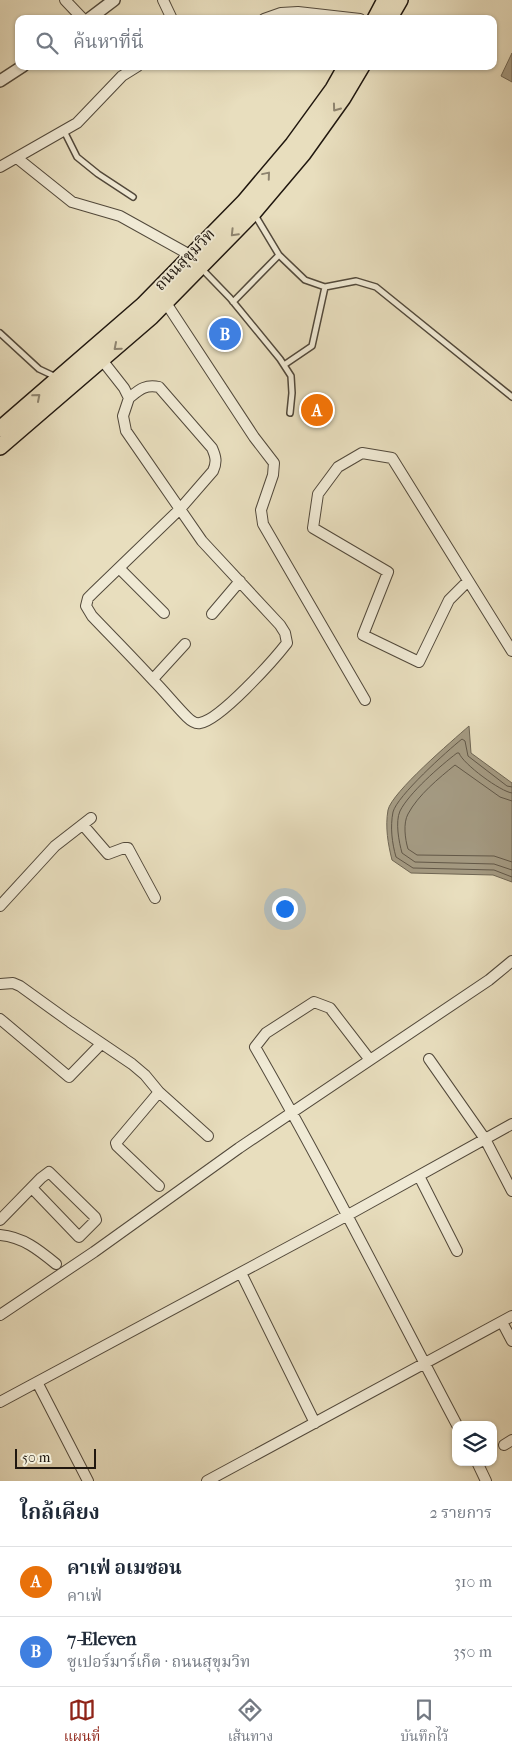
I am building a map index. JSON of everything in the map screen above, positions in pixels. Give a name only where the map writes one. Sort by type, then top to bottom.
[{"type":"main road","points":[[377,15],[385,0]]},
{"type":"main road","points":[[391,15],[400,0]]},
{"type":"main road","name":"ถนนสุขุมวิท","points":[[0,448],[166,303],[196,262],[293,144],[333,89],[344,70]]},
{"type":"main road","name":"ถนนสุขุมวิท","points":[[3,424],[254,212],[303,154],[343,98],[360,70]]},
{"type":"street","points":[[65,0],[78,15]]},
{"type":"street","points":[[94,15],[114,0]]},
{"type":"street","points":[[163,0],[170,15]]},
{"type":"street","points":[[275,15],[298,12],[325,15]]},
{"type":"street","points":[[0,81],[17,70]]},
{"type":"street","points":[[0,167],[78,123],[122,76],[132,70]]},
{"type":"street","points":[[17,158],[72,202],[120,216],[196,262]]},
{"type":"street","points":[[166,303],[254,437],[274,462],[273,475],[261,510],[263,524],[365,700]]},
{"type":"street","points":[[102,360],[124,388],[129,398]]},
{"type":"street","points":[[129,398],[123,416],[126,431],[180,510],[202,540],[286,633],[287,644],[244,692],[201,723],[194,723],[187,718],[153,679],[92,616],[86,606],[88,598],[180,510],[216,464],[216,457],[212,448],[159,388],[146,386],[129,398]]},
{"type":"street","points":[[468,581],[449,600],[419,662],[363,635],[388,572],[313,528],[318,494],[338,467],[362,453],[392,458],[512,652]]},
{"type":"street","points":[[119,568],[164,613]]},
{"type":"street","points":[[212,614],[240,581]]},
{"type":"street","points":[[153,679],[185,644]]},
{"type":"street","points":[[0,906],[55,846],[87,821],[108,854],[128,848],[155,898]]},
{"type":"street","points":[[0,1316],[94,1252],[239,1148],[489,980],[512,961]]},
{"type":"street","points":[[0,984],[13,983],[20,986],[145,1075],[159,1092],[208,1136]]},
{"type":"street","points":[[370,1060],[330,1008],[314,1002],[266,1033],[255,1047],[348,1215],[455,1421]]},
{"type":"street","points":[[0,1019],[69,1077],[102,1044]]},
{"type":"street","points":[[429,1059],[485,1139],[512,1191]]},
{"type":"street","points":[[159,1092],[116,1143],[159,1186]]},
{"type":"street","points":[[0,1402],[348,1215],[512,1124]]},
{"type":"street","points":[[0,1220],[32,1188],[46,1174],[50,1173],[96,1220],[79,1237],[32,1188]]},
{"type":"street","points":[[418,1176],[457,1252]]},
{"type":"street","points":[[0,1235],[21,1239],[38,1249],[56,1264]]},
{"type":"street","points":[[241,1273],[315,1423]]},
{"type":"street","points":[[207,1481],[512,1316]]},
{"type":"street","points":[[502,1322],[512,1341]]},
{"type":"street","points":[[37,1382],[88,1481]]},
{"type":"street","points":[[479,1466],[486,1481]]},
{"type":"lane","points":[[64,131],[77,157],[98,174],[133,197]]},
{"type":"lane","points":[[254,212],[279,255],[305,280],[325,287],[356,281],[376,286],[512,397]]},
{"type":"lane","points":[[233,302],[279,255]]},
{"type":"lane","points":[[196,262],[233,302],[291,376],[290,413]]},
{"type":"lane","points":[[284,365],[312,346],[325,287]]},
{"type":"lane","points":[[0,333],[39,369],[58,379]]},
{"type":"water","points":[[512,53],[512,82],[501,76]]},
{"type":"water","points":[[469,726],[471,753],[512,783],[512,882],[493,875],[411,873],[392,860],[388,842],[387,823],[388,810],[392,802],[411,779]]},
{"type":"place","name":"7-Eleven","points":[[225,334]]},
{"type":"place","name":"คาเฟ่ อเมซอน","points":[[317,410]]}]
